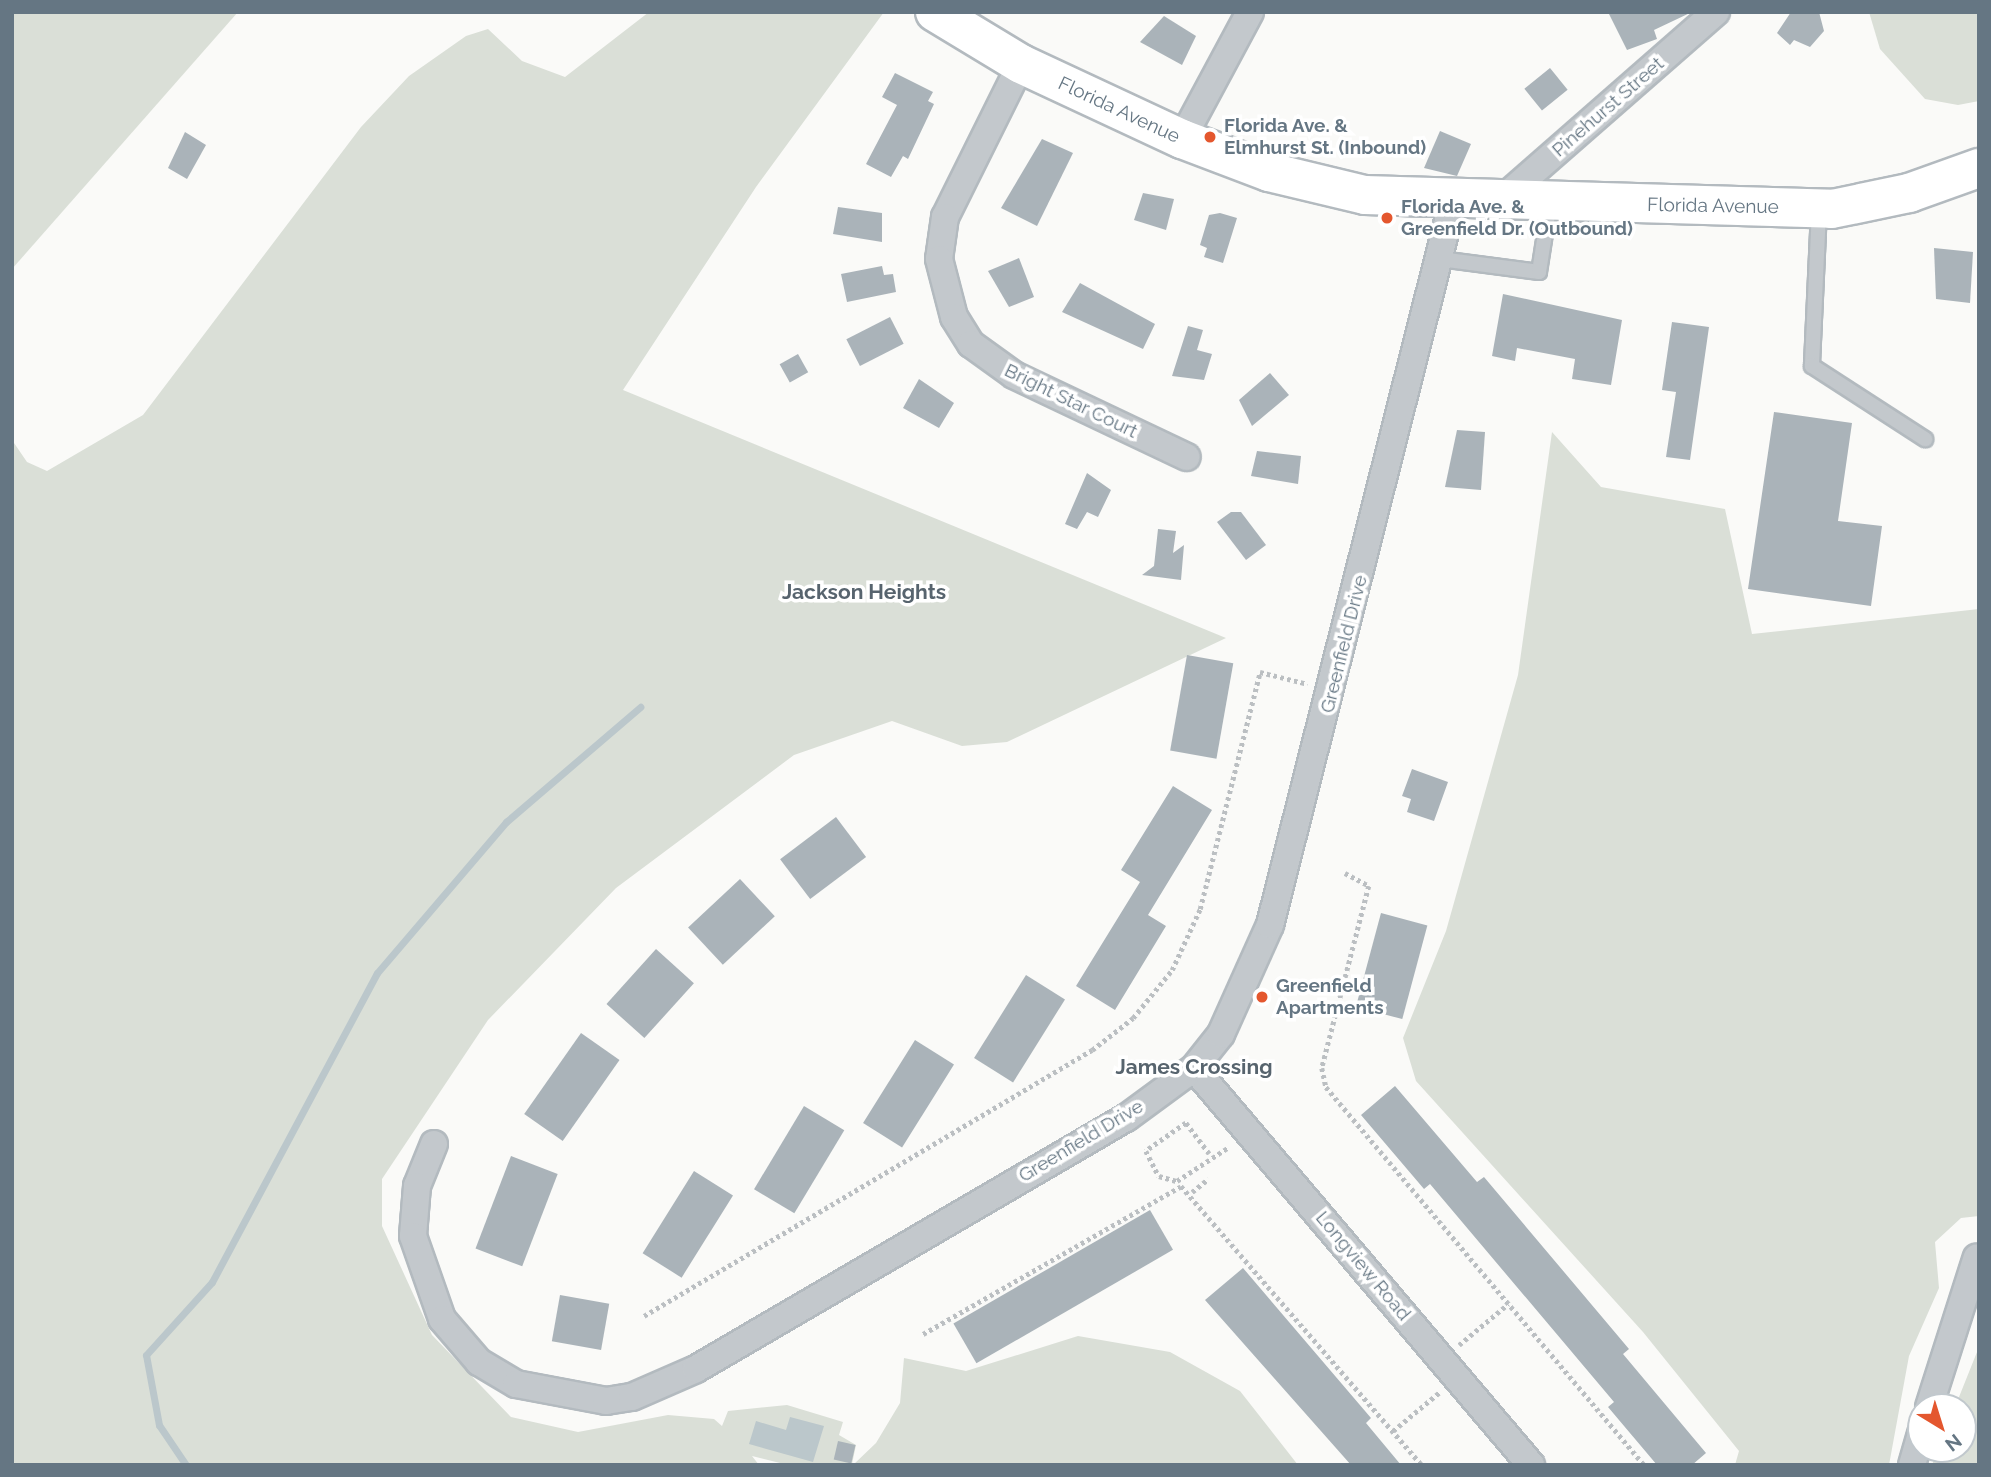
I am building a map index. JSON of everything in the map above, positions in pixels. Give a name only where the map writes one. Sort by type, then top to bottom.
[{"type":"main road","name":"Florida Avenue","points":[[935,12],[1021,64],[1182,139],[1269,173],[1365,195],[1453,201],[1819,209],[1909,193],[1979,168]]},
{"type":"street","points":[[1182,139],[1250,12]]},
{"type":"street","name":"Pinehurst Street","points":[[1500,201],[1716,12]]},
{"type":"street","name":"Bright Star Court","points":[[1021,64],[945,217],[939,259],[954,317],[971,344],[1006,371],[1187,457]]},
{"type":"street","name":"Greenfield Drive","points":[[434,1144],[417,1186],[414,1236],[442,1319],[480,1362],[516,1384],[606,1401],[632,1397],[696,1369],[1126,1118],[1194,1068],[1221,1034],[1270,925],[1453,201]]},
{"type":"street","name":"Longview Road","points":[[1194,1068],[1531,1465]]},
{"type":"street","points":[[1933,1393],[1977,1257]]},
{"type":"lane","points":[[1440,259],[1539,272],[1550,202]]},
{"type":"lane","points":[[1819,209],[1812,366],[1925,439]]},
{"type":"path","points":[[643,1316],[1092,1050],[1133,1017],[1172,970],[1200,909],[1260,672],[1309,684]]},
{"type":"path","points":[[1345,873],[1369,886],[1322,1068],[1326,1087],[1644,1465]]},
{"type":"path","points":[[1209,1154],[1186,1123],[1149,1144],[1155,1171],[1192,1192],[1422,1465]]},
{"type":"path","points":[[923,1334],[1177,1183],[1209,1154],[1227,1144],[1236,1154]]},
{"type":"path","points":[[1192,1192],[1208,1179]]},
{"type":"path","points":[[1459,1345],[1508,1304]]},
{"type":"path","points":[[1393,1431],[1443,1390]]},
{"type":"shaded area","points":[[12,12],[238,12],[12,269]]},
{"type":"shaded area","points":[[649,12],[884,12],[756,187],[623,390],[1226,638],[1007,742],[962,746],[892,721],[794,755],[616,888],[488,1020],[382,1179],[382,1226],[432,1335],[511,1417],[578,1432],[668,1415],[714,1419],[722,1426],[728,1411],[787,1405],[843,1422],[839,1435],[856,1445],[852,1464],[788,1465],[752,1456],[759,1465],[12,1465],[12,440],[27,462],[47,471],[143,415],[361,127],[409,76],[466,36],[488,29],[522,61],[565,77]]},
{"type":"shaded area","points":[[1869,12],[1979,12],[1979,101],[1958,105],[1925,99],[1880,49]]},
{"type":"shaded area","points":[[1552,432],[1601,487],[1725,509],[1752,634],[1979,609],[1979,1216],[1961,1218],[1935,1242],[1939,1288],[1909,1356],[1889,1465],[1735,1465],[1739,1451],[1643,1332],[1416,1081],[1403,1038],[1446,931],[1518,675]]},
{"type":"shaded area","points":[[1078,1336],[1170,1352],[1240,1391],[1298,1465],[853,1465],[876,1443],[900,1403],[904,1358],[966,1371]]},
{"type":"shaded area","points":[[1979,1347],[1979,1465],[1932,1465],[1977,1463],[1977,1393],[1961,1393]]},
{"type":"shaded area","points":[[790,1417],[824,1426],[813,1462],[749,1444],[756,1421],[786,1430]]},
{"type":"building","points":[[1608,12],[1692,12],[1654,30],[1657,39],[1627,50]]},
{"type":"building","points":[[1791,12],[1819,12],[1824,31],[1810,47],[1794,40],[1790,45],[1777,33]]},
{"type":"building","points":[[1164,16],[1196,36],[1182,65],[1140,42]]},
{"type":"building","points":[[1550,68],[1568,90],[1542,111],[1524,89]]},
{"type":"building","points":[[895,73],[933,92],[928,101],[934,104],[908,159],[903,156],[891,177],[866,164],[897,105],[882,97]]},
{"type":"building","points":[[1440,131],[1471,144],[1457,176],[1424,168]]},
{"type":"building","points":[[185,132],[206,145],[187,179],[168,168]]},
{"type":"building","points":[[1042,139],[1073,153],[1037,226],[1001,208]]},
{"type":"building","points":[[1143,193],[1174,199],[1166,230],[1134,220]]},
{"type":"building","points":[[838,207],[882,213],[882,242],[833,234]]},
{"type":"building","points":[[1220,213],[1237,218],[1223,263],[1204,257],[1207,248],[1200,245],[1209,215]]},
{"type":"building","points":[[1934,248],[1973,252],[1970,303],[1936,299]]},
{"type":"building","points":[[1019,258],[1034,297],[1009,307],[988,271]]},
{"type":"building","points":[[882,266],[884,275],[893,274],[896,292],[847,302],[841,274]]},
{"type":"building","points":[[1080,283],[1155,324],[1143,349],[1062,312]]},
{"type":"building","points":[[1503,294],[1622,320],[1611,385],[1572,379],[1575,359],[1517,348],[1515,361],[1492,356]]},
{"type":"building","points":[[890,317],[904,344],[860,366],[846,339]]},
{"type":"building","points":[[1672,322],[1709,327],[1690,460],[1666,457],[1676,392],[1662,390]]},
{"type":"building","points":[[1188,326],[1203,330],[1197,350],[1212,354],[1204,380],[1172,376]]},
{"type":"building","points":[[798,354],[808,372],[790,383],[780,364]]},
{"type":"building","points":[[1270,373],[1289,395],[1252,426],[1239,400]]},
{"type":"building","points":[[919,379],[954,403],[939,428],[903,408]]},
{"type":"building","points":[[1774,412],[1852,423],[1838,521],[1882,526],[1871,606],[1748,589]]},
{"type":"building","points":[[1457,430],[1485,432],[1481,490],[1445,487]]},
{"type":"building","points":[[1257,451],[1301,456],[1298,484],[1251,476]]},
{"type":"building","points":[[1087,473],[1111,490],[1098,517],[1087,512],[1077,529],[1065,524]]},
{"type":"building","points":[[1231,512],[1241,512],[1266,545],[1246,560],[1217,522]]},
{"type":"building","points":[[1158,529],[1176,531],[1173,553],[1184,545],[1181,580],[1142,575],[1154,566]]},
{"type":"building","points":[[1187,655],[1233,663],[1216,759],[1170,751]]},
{"type":"building","points":[[1412,769],[1448,782],[1434,821],[1407,812],[1411,799],[1402,796]]},
{"type":"building","points":[[1173,786],[1212,810],[1148,915],[1166,926],[1115,1010],[1076,986],[1140,882],[1121,870]]},
{"type":"building","points":[[836,817],[866,857],[810,899],[780,859]]},
{"type":"building","points":[[740,879],[775,916],[723,965],[688,927]]},
{"type":"building","points":[[1381,913],[1427,925],[1402,1019],[1356,1007]]},
{"type":"building","points":[[656,949],[694,983],[644,1038],[606,1004]]},
{"type":"building","points":[[1026,975],[1065,999],[1013,1082],[974,1058]]},
{"type":"building","points":[[581,1033],[620,1060],[563,1141],[524,1114]]},
{"type":"building","points":[[915,1040],[954,1064],[902,1147],[863,1123]]},
{"type":"building","points":[[1395,1086],[1477,1182],[1484,1177],[1629,1349],[1623,1354],[1706,1453],[1692,1465],[1657,1465],[1608,1407],[1614,1402],[1430,1184],[1424,1189],[1361,1115]]},
{"type":"building","points":[[804,1106],[844,1130],[794,1213],[754,1189]]},
{"type":"building","points":[[511,1156],[558,1174],[522,1266],[476,1248]]},
{"type":"building","points":[[694,1171],[733,1195],[682,1278],[643,1253]]},
{"type":"building","points":[[1150,1210],[1173,1250],[976,1363],[953,1324]]},
{"type":"building","points":[[1243,1268],[1371,1418],[1366,1423],[1401,1465],[1351,1465],[1205,1300]]},
{"type":"building","points":[[560,1295],[609,1304],[601,1350],[552,1341]]},
{"type":"building","points":[[838,1441],[856,1445],[851,1464],[834,1460]]},
{"type":"waterway","points":[[186,1465],[159,1425],[146,1355],[212,1282],[377,973],[506,822],[640,707]]},
{"type":"place","name":"Florida Ave. & Elmhurst St. (Inbound)","points":[[1210,137]]},
{"type":"place","name":"Florida Ave. & Greenfield Dr. (Outbound)","points":[[1387,218]]},
{"type":"place","name":"Greenfield Apartments","points":[[1262,997]]},
{"type":"district","name":"Jackson Heights","points":[[864,592]]},
{"type":"district","name":"James Crossing","points":[[1194,1067]]}]
